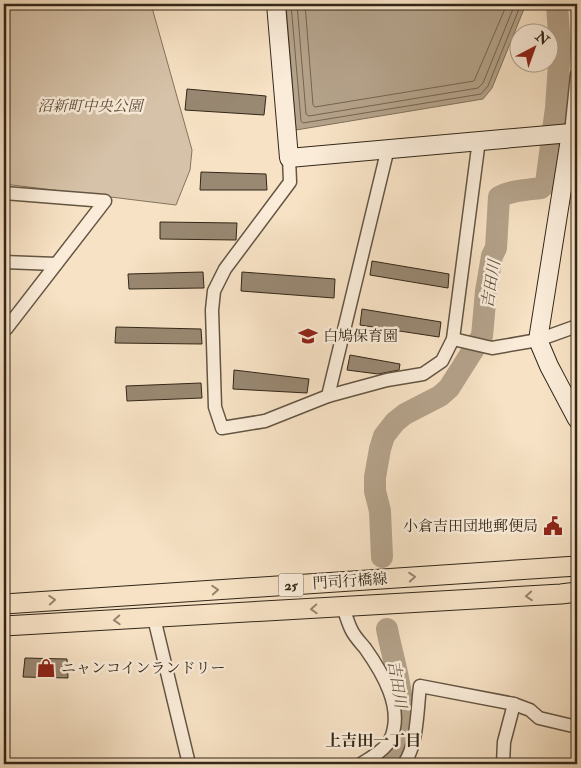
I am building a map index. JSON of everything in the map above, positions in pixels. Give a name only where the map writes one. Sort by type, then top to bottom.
[{"type":"main road","name":"門司行橋線","points":[[4,604],[577,566]]},
{"type":"main road","name":"門司行橋線","points":[[4,626],[343,608],[577,592]]},
{"type":"street","points":[[276,4],[290,182],[225,269],[214,291],[212,310],[215,407],[222,428],[265,421],[328,396],[387,380],[423,374],[442,361],[453,339],[479,140]]},
{"type":"street","points":[[577,74],[574,132],[538,340],[549,366],[577,419]]},
{"type":"street","points":[[289,158],[574,132]]},
{"type":"street","points":[[328,396],[388,148]]},
{"type":"street","points":[[4,193],[105,201],[4,329]]},
{"type":"street","points":[[4,262],[56,264]]},
{"type":"street","points":[[453,339],[492,348],[538,340],[577,326]]},
{"type":"street","points":[[343,608],[351,630],[386,683],[394,704],[394,724],[390,740],[376,754],[361,764]]},
{"type":"street","points":[[154,618],[189,764]]},
{"type":"street","points":[[404,764],[408,759],[414,738],[420,686],[514,704],[530,710],[539,718],[577,727]]},
{"type":"street","points":[[503,764],[504,742],[514,704]]},
{"type":"green space","name":"沼新町中央公園","points":[[4,4],[151,4],[192,150],[190,170],[176,205],[4,184]]},
{"type":"water","points":[[286,4],[526,4],[519,22],[508,22],[508,48],[492,88],[483,99],[296,130]]},
{"type":"building","points":[[187,89],[266,96],[264,115],[185,110]]},
{"type":"building","points":[[201,172],[266,174],[267,190],[200,190]]},
{"type":"building","points":[[160,222],[237,223],[236,240],[160,239]]},
{"type":"building","points":[[372,261],[449,274],[448,288],[370,275]]},
{"type":"building","points":[[203,272],[204,288],[129,289],[128,274]]},
{"type":"building","points":[[242,272],[335,279],[334,298],[241,291]]},
{"type":"building","points":[[362,309],[441,322],[439,337],[360,325]]},
{"type":"building","points":[[116,327],[201,329],[202,344],[115,343]]},
{"type":"building","points":[[350,355],[400,364],[399,370],[378,374],[347,370]]},
{"type":"building","points":[[234,370],[309,379],[307,393],[233,389]]},
{"type":"building","points":[[201,383],[202,398],[127,401],[126,386]]},
{"type":"building","name":"ニャンコインランドリー","points":[[25,658],[67,659],[68,678],[23,677]]},
{"type":"waterway","name":"吉田川","points":[[382,557],[380,511],[375,491],[375,477],[384,436],[395,422],[405,414],[440,396],[449,388],[482,336],[486,291],[492,256],[496,248],[499,197],[514,192],[541,188],[546,183],[556,108],[560,49],[557,4]]},
{"type":"waterway","name":"吉田川","points":[[384,764],[398,746],[402,734],[403,720],[400,688],[387,629]]},
{"type":"place","name":"白鳩保育園","points":[[308,336]]},
{"type":"place","name":"小倉吉田団地郵便局","points":[[553,526]]},
{"type":"place","name":"ニャンコインランドリー","points":[[46,668]]},
{"type":"district","name":"上吉田一丁目","points":[[373,740]]}]
